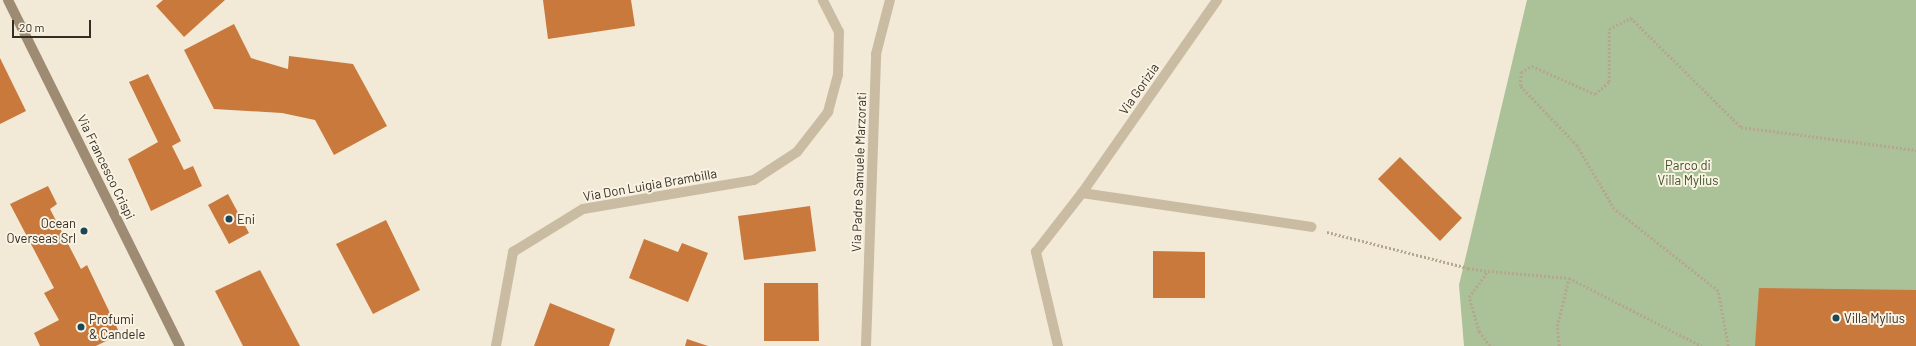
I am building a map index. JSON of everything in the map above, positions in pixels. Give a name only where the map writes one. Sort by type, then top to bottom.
[{"type":"street","name":"Via Francesco Crispi","points":[[8,0],[180,346]]},
{"type":"street","name":"Via Don Luigia Brambilla","points":[[496,346],[513,252],[583,209],[754,180],[797,152],[828,112],[838,75],[839,32],[823,0]]},
{"type":"street","name":"Via Padre Samuele Marzorati","points":[[866,346],[876,54],[890,0]]},
{"type":"street","name":"Via Gorizia","points":[[1058,346],[1036,252],[1082,193],[1218,0]]},
{"type":"street","points":[[1082,193],[1311,227]]},
{"type":"path","points":[[1728,346],[1718,291],[1614,209],[1577,146],[1520,86],[1521,72],[1532,66],[1595,94],[1609,82],[1609,29],[1631,18],[1741,127],[1916,150]]},
{"type":"path","points":[[1311,227],[1468,268],[1569,278],[1702,346]]},
{"type":"path","points":[[1488,271],[1469,297],[1479,332],[1490,346]]},
{"type":"path","points":[[1559,346],[1557,326],[1569,278]]},
{"type":"green space","name":"Parco di Villa Mylius","points":[[1527,0],[1916,0],[1916,346],[1464,346],[1459,285]]},
{"type":"building","points":[[163,0],[225,0],[184,37],[156,6]]},
{"type":"building","points":[[543,0],[631,0],[635,26],[548,39]]},
{"type":"building","points":[[234,24],[251,58],[288,69],[289,56],[353,64],[387,126],[334,155],[315,120],[282,113],[214,109],[184,50]]},
{"type":"building","points":[[0,58],[26,111],[0,124]]},
{"type":"building","points":[[148,74],[181,141],[172,146],[184,170],[193,166],[202,186],[151,211],[128,159],[158,142],[129,82]]},
{"type":"building","points":[[1400,157],[1462,218],[1440,241],[1378,179]]},
{"type":"building","points":[[48,186],[57,204],[50,209],[81,269],[87,265],[120,334],[96,346],[40,346],[34,333],[59,320],[44,293],[54,288],[10,204]]},
{"type":"building","name":"Eni","points":[[228,194],[249,233],[229,244],[208,205]]},
{"type":"building","points":[[810,206],[816,251],[744,260],[738,216]]},
{"type":"building","points":[[386,220],[420,290],[373,314],[336,244]]},
{"type":"building","points":[[644,239],[678,252],[682,243],[708,253],[688,302],[629,278]]},
{"type":"building","points":[[1153,251],[1205,252],[1205,298],[1153,298]]},
{"type":"building","points":[[260,270],[300,346],[243,346],[215,291]]},
{"type":"building","points":[[764,283],[818,283],[819,341],[764,341]]},
{"type":"building","name":"Villa Mylius","points":[[1759,288],[1916,290],[1916,346],[1755,346]]},
{"type":"building","points":[[550,303],[615,329],[609,346],[534,346]]},
{"type":"building","points":[[687,339],[708,346],[685,346]]},
{"type":"place","name":"Eni","points":[[229,219]]},
{"type":"place","name":"Ocean Overseas Srl","points":[[84,231]]},
{"type":"place","name":"Villa Mylius","points":[[1836,318]]},
{"type":"place","name":"Profumi & Candele","points":[[81,327]]}]
